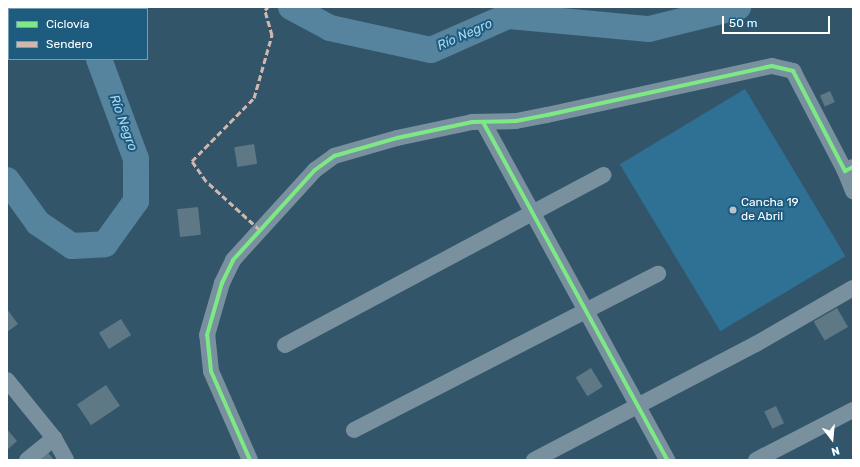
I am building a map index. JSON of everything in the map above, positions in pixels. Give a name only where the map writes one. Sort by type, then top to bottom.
[{"type":"street","points":[[250,460],[211,371],[207,335],[222,283],[233,260],[315,170],[334,156],[397,138],[483,122],[516,121],[772,66],[793,71],[849,169],[853,191]]},
{"type":"street","points":[[483,122],[667,460]]},
{"type":"street","points":[[285,345],[604,175]]},
{"type":"street","points":[[354,430],[658,274]]},
{"type":"street","points":[[534,460],[756,344],[853,288]]},
{"type":"street","points":[[7,380],[54,438],[66,460]]},
{"type":"street","points":[[756,460],[853,410]]},
{"type":"street","points":[[27,460],[54,438]]},
{"type":"shaded area","name":"Cancha 19 de Abril","points":[[745,89],[845,256],[720,331],[620,164]]},
{"type":"building","points":[[830,91],[835,102],[825,106],[820,95]]},
{"type":"building","points":[[254,144],[257,164],[237,167],[234,147]]},
{"type":"building","points":[[198,207],[201,235],[180,237],[177,209]]},
{"type":"building","points":[[837,308],[848,327],[825,341],[814,322]]},
{"type":"building","points":[[7,309],[18,324],[7,332]]},
{"type":"building","points":[[121,319],[131,335],[109,349],[99,333]]},
{"type":"building","points":[[591,368],[603,387],[587,396],[576,378]]},
{"type":"building","points":[[106,385],[120,406],[91,425],[77,405]]},
{"type":"building","points":[[776,406],[784,423],[772,429],[764,411]]},
{"type":"building","points":[[7,429],[17,441],[7,450]]},
{"type":"building","points":[[45,449],[54,460],[31,460]]},
{"type":"waterway","name":"Río Negro","points":[[291,7],[330,28],[431,50],[508,16],[649,29],[738,7]]},
{"type":"waterway","name":"Río Negro","points":[[7,180],[38,223],[72,246],[105,244],[136,201],[136,159],[99,60]]},
{"type":"marked path","points":[[260,230],[206,181],[192,161],[254,98],[272,35],[265,10],[268,7]]},
{"type":"cycle path","points":[[250,460],[211,371],[207,335],[222,283],[233,260],[315,170],[334,156],[397,138],[472,122],[516,121],[772,66],[793,71],[845,171],[853,167]]},
{"type":"cycle path","points":[[483,122],[667,460]]},
{"type":"place","name":"Cancha 19 de Abril","points":[[733,210]]}]
